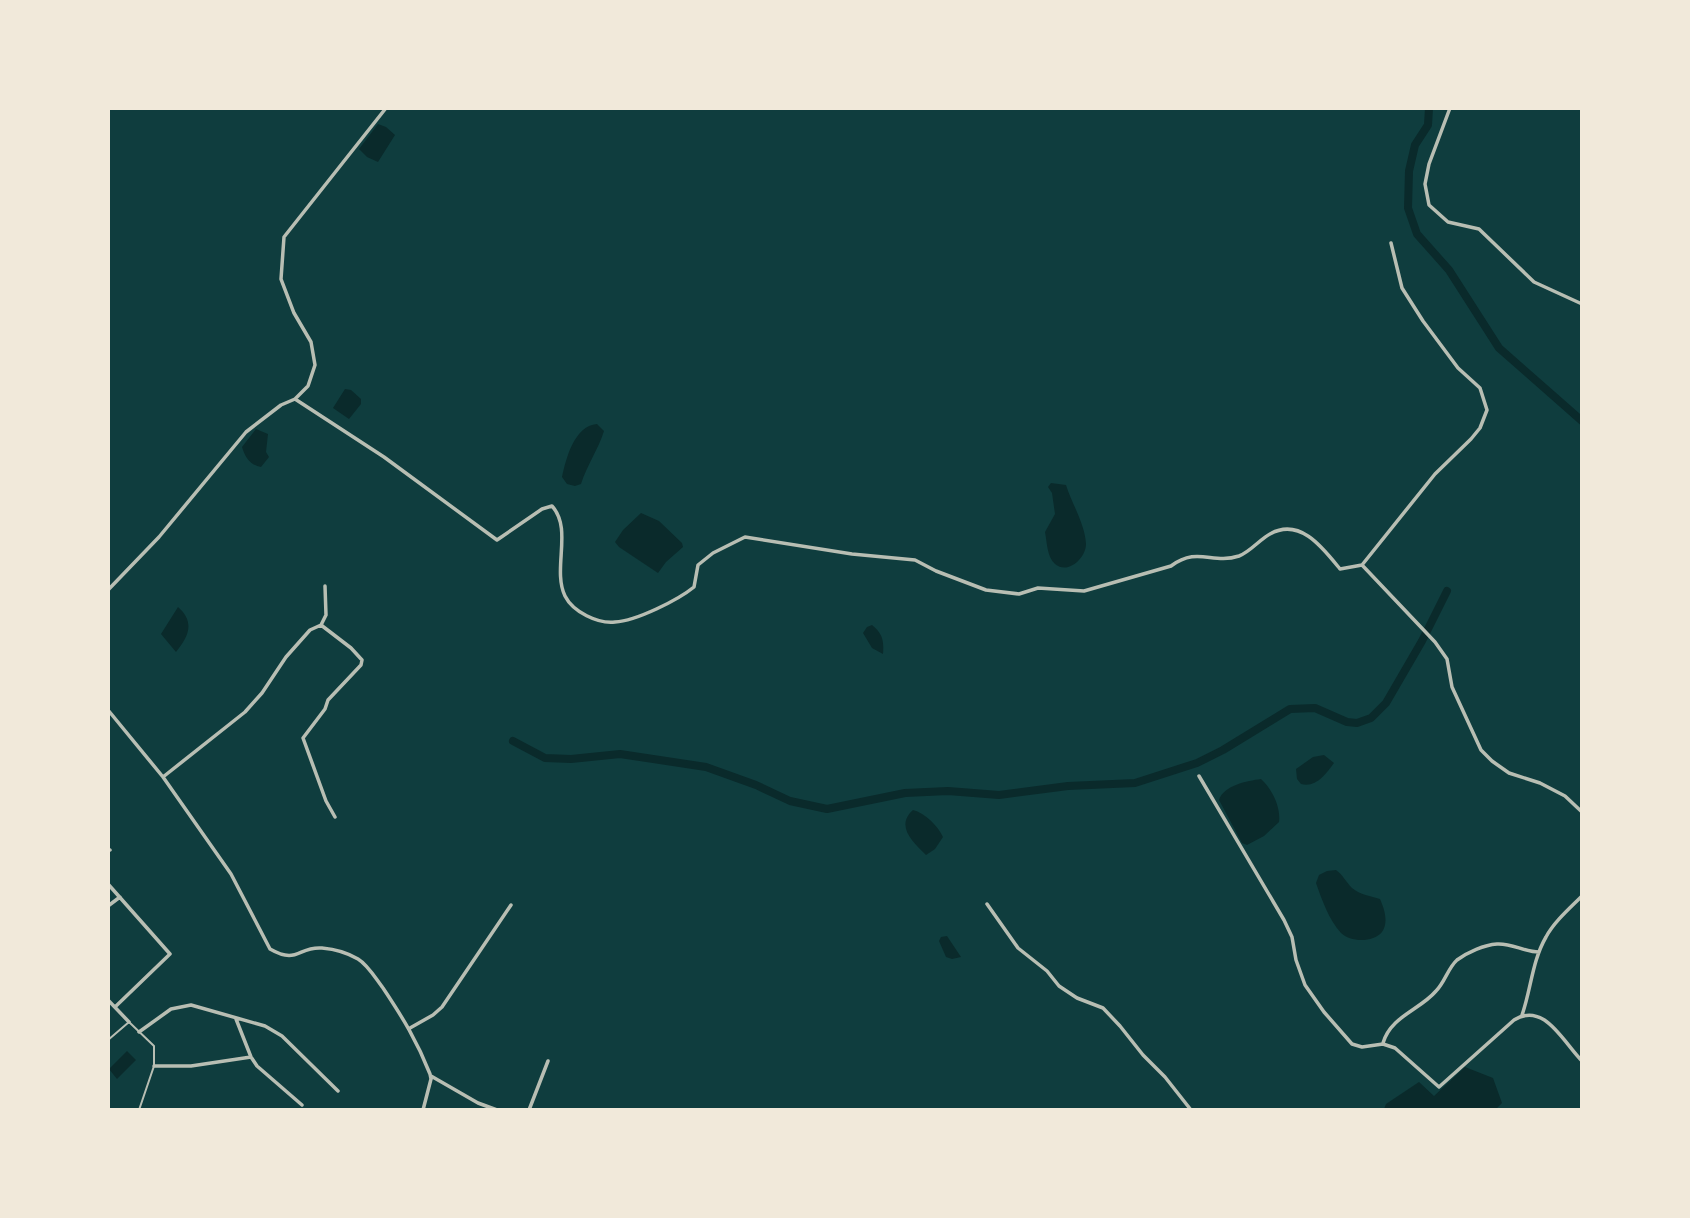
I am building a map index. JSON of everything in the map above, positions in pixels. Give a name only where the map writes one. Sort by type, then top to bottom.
[{"type":"street","points":[[108,590],[159,537],[246,432],[281,405],[295,399],[308,386],[315,365],[312,342],[294,313],[281,279],[284,237],[386,108]]},
{"type":"street","points":[[1450,108],[1429,164],[1425,184],[1429,205],[1448,222],[1479,229],[1534,282],[1581,304]]},
{"type":"street","points":[[295,399],[384,457],[497,540],[542,509],[552,506],[560,525],[565,596],[575,608],[600,622],[628,620],[684,595],[694,587],[698,565],[713,553],[745,537],[852,554],[915,560],[986,590],[1018,594],[1038,588],[1084,591],[1171,566],[1194,555],[1225,558],[1240,556],[1270,534],[1282,529],[1296,529],[1315,541],[1340,569],[1362,565],[1435,474],[1471,439],[1487,410],[1480,388],[1458,368],[1402,288],[1391,243]]},
{"type":"street","points":[[1362,565],[1435,642],[1450,664],[1452,687],[1481,750],[1510,773],[1540,783],[1565,796],[1581,812]]},
{"type":"street","points":[[163,777],[245,712],[262,693],[286,657],[310,631],[321,625],[326,615],[325,586]]},
{"type":"street","points":[[321,625],[362,660],[361,665],[328,700],[325,709],[303,738],[326,801],[335,817]]},
{"type":"street","points":[[108,710],[163,777],[230,874],[270,949],[281,955],[294,957],[320,947],[343,952],[360,960],[372,974],[410,1028],[430,1076],[423,1110]]},
{"type":"street","points":[[1199,776],[1284,919],[1305,985],[1352,1044],[1362,1047],[1382,1044],[1395,1048],[1439,1087],[1522,1016],[1532,1014],[1549,1022],[1581,1061]]},
{"type":"street","points":[[108,884],[170,954],[115,1007]]},
{"type":"street","points":[[1522,1016],[1539,952],[1546,936],[1581,895]]},
{"type":"street","points":[[108,906],[120,897]]},
{"type":"street","points":[[987,904],[1018,948],[1047,971],[1059,986],[1077,998],[1103,1008],[1191,1110]]},
{"type":"street","points":[[410,1028],[442,1007],[511,905]]},
{"type":"street","points":[[1382,1044],[1403,1015],[1434,993],[1459,958],[1478,948],[1498,944],[1512,945],[1526,952],[1539,952]]},
{"type":"street","points":[[108,1000],[129,1021]]},
{"type":"street","points":[[139,1032],[171,1009],[191,1005],[265,1026],[282,1036],[338,1091]]},
{"type":"street","points":[[236,1019],[257,1066],[302,1105]]},
{"type":"street","points":[[153,1066],[191,1066],[251,1057]]},
{"type":"street","points":[[529,1110],[548,1061]]},
{"type":"street","points":[[430,1076],[478,1103],[497,1110]]},
{"type":"lane","points":[[108,1040],[129,1021],[154,1046],[153,1066],[139,1110]]},
{"type":"water","points":[[378,124],[395,135],[378,162],[359,149]]},
{"type":"water","points":[[345,389],[351,390],[361,399],[361,404],[349,419],[333,408]]},
{"type":"water","points":[[597,424],[604,431],[581,484],[567,484],[562,477],[572,444],[582,431]]},
{"type":"water","points":[[256,429],[268,434],[266,452],[269,457],[261,467],[248,460],[242,447]]},
{"type":"water","points":[[1051,483],[1066,485],[1085,537],[1083,555],[1071,566],[1060,567],[1055,564],[1047,545],[1045,532],[1055,514],[1052,493],[1048,487]]},
{"type":"water","points":[[641,513],[659,521],[682,543],[683,547],[658,573],[615,542]]},
{"type":"water","points":[[178,607],[187,618],[188,629],[176,652],[161,634]]},
{"type":"water","points":[[872,625],[882,638],[883,654],[872,648],[863,633]]},
{"type":"water","points":[[1324,755],[1334,763],[1328,771],[1316,782],[1301,784],[1297,779],[1296,769],[1313,757]]},
{"type":"water","points":[[1261,779],[1275,799],[1279,822],[1264,836],[1247,845],[1242,843],[1219,800],[1231,787]]},
{"type":"water","points":[[913,810],[931,820],[943,837],[935,849],[926,855],[911,839],[906,828],[908,816]]},
{"type":"water","points":[[1336,870],[1355,890],[1380,899],[1385,920],[1384,928],[1378,936],[1367,940],[1350,938],[1341,933],[1333,922],[1316,883],[1319,875]]},
{"type":"water","points":[[947,936],[961,957],[946,957],[939,941],[941,937]]},
{"type":"water","points":[[127,1051],[136,1060],[117,1079],[109,1069]]},
{"type":"water","points":[[1465,1067],[1493,1078],[1502,1103],[1496,1109],[1384,1109],[1386,1104],[1419,1082],[1434,1096]]},
{"type":"waterway","points":[[1429,108],[1428,125],[1415,145],[1409,171],[1408,208],[1417,234],[1449,270],[1499,348],[1582,421]]},
{"type":"waterway","points":[[513,741],[545,758],[571,759],[620,754],[706,767],[790,801],[827,809],[905,793],[948,791],[999,795],[1068,786],[1135,783],[1197,763],[1290,709],[1315,708],[1347,722],[1357,723],[1371,718],[1386,703],[1447,591]]}]
